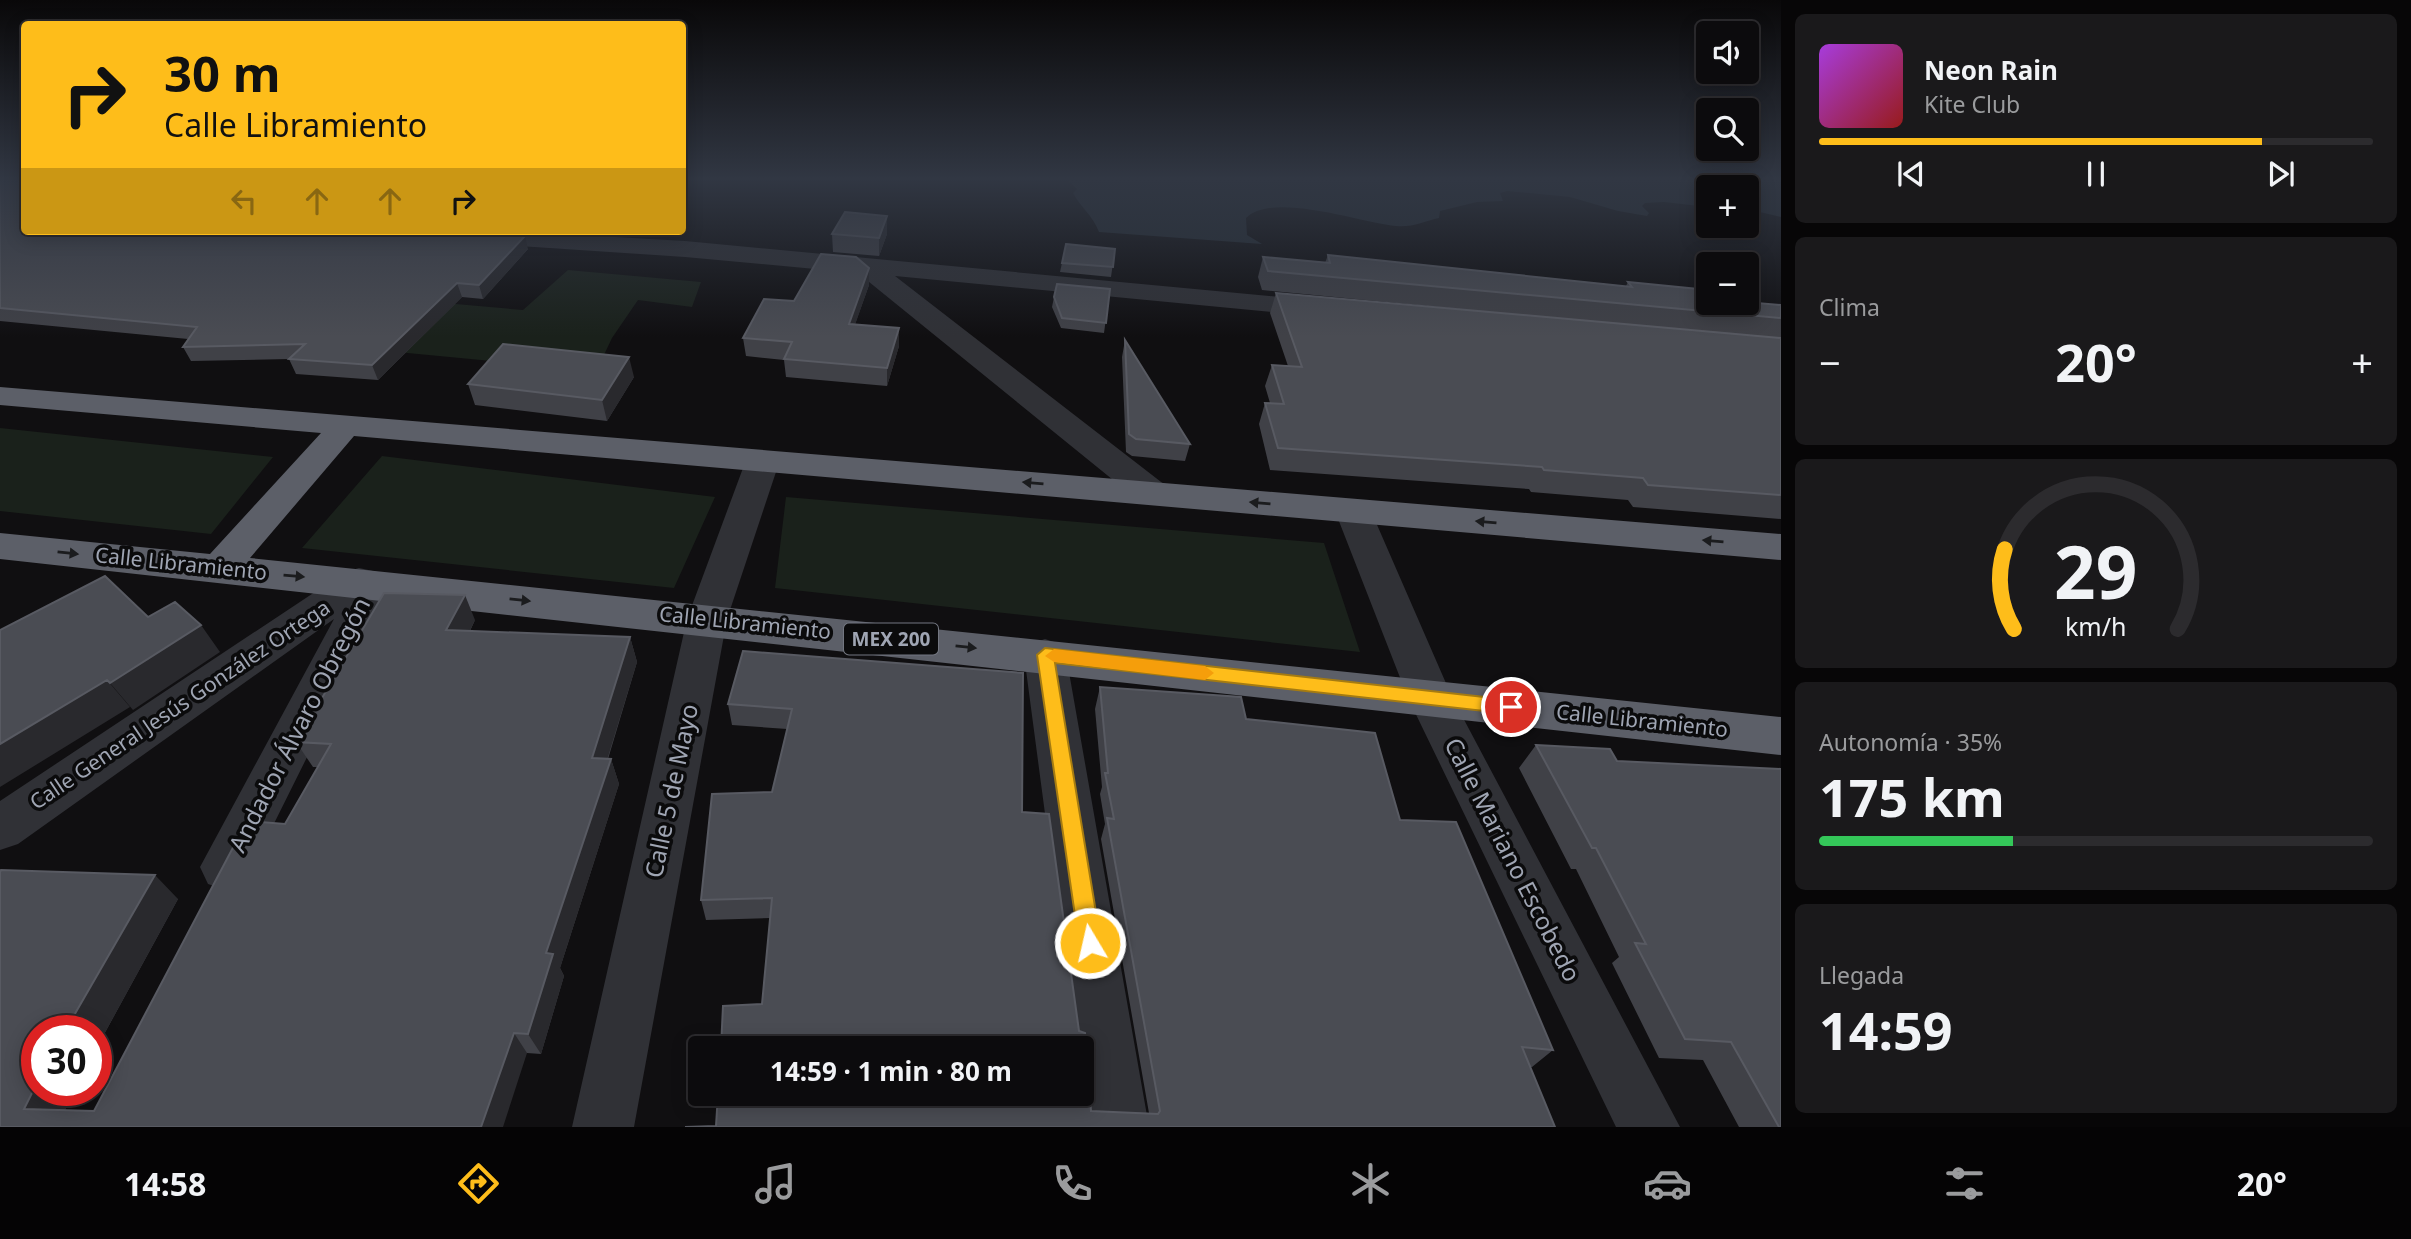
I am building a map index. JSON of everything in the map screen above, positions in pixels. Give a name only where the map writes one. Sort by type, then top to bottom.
[{"type":"highway","points":[[0,396],[1781,547]]},
{"type":"highway","points":[[218,569],[346,425]]},
{"type":"highway","name":"Calle Libramiento","points":[[0,546],[1045,655],[1781,736]]},
{"type":"street","points":[[483,235],[685,249],[1344,310]]},
{"type":"street","points":[[865,266],[1152,494]]},
{"type":"street","name":"Calle 5 de Mayo","points":[[603,1127],[707,619],[763,460]]},
{"type":"street","name":"Calle Mariano Escobedo","points":[[1353,510],[1430,698],[1649,1127]]},
{"type":"street","name":"Calle General Jesús González Ortega","points":[[0,828],[366,583]]},
{"type":"street","name":"Andador Álvaro Obregón","points":[[206,905],[366,583]]},
{"type":"street","points":[[1045,655],[1118,1127]]},
{"type":"shaded area","points":[[1099,232],[1247,232],[1247,235],[1262,244]]},
{"type":"shaded area","points":[[568,270],[701,282],[692,307],[638,300],[612,338],[575,416],[502,362],[397,352],[433,302],[523,310]]},
{"type":"shaded area","points":[[0,428],[273,457],[211,534],[0,511]]},
{"type":"shaded area","points":[[382,456],[715,497],[674,588],[302,548]]},
{"type":"shaded area","points":[[786,497],[1324,543],[1360,652],[775,588]]},
{"type":"building","points":[[0,232],[21,232],[21,235],[525,236],[479,285],[457,283],[372,365],[289,359],[305,344],[183,347],[197,327],[0,308]]},
{"type":"building","points":[[833,232],[881,232],[879,238],[832,234]]},
{"type":"building","points":[[1066,244],[1115,249],[1113,267],[1062,263]]},
{"type":"building","points":[[821,254],[856,257],[869,268],[849,324],[899,328],[887,368],[784,359],[792,342],[743,338],[764,299],[794,301]]},
{"type":"building","points":[[1328,255],[1632,287],[1628,282],[1696,289],[1696,310],[1268,271],[1263,257],[1330,263]]},
{"type":"building","points":[[1057,284],[1110,289],[1106,323],[1062,318],[1054,297]]},
{"type":"building","points":[[1276,293],[1781,338],[1781,495],[1648,485],[1643,478],[1544,470],[1542,467],[1278,448],[1265,403],[1284,404],[1272,365],[1302,367]]},
{"type":"building","points":[[1759,303],[1781,305],[1781,318],[1748,315],[1759,315]]},
{"type":"building","points":[[1125,340],[1190,444],[1136,439],[1129,434]]},
{"type":"building","points":[[503,344],[629,357],[602,400],[468,384]]},
{"type":"building","points":[[105,576],[148,617],[175,602],[201,625],[110,683],[107,680],[0,744],[0,630]]},
{"type":"building","points":[[384,593],[465,595],[446,630],[630,637],[592,758],[611,759],[546,953],[553,954],[528,1034],[514,1033],[481,1127],[0,1127],[1,870],[155,875],[74,1015],[21,1015],[21,1106],[26,1106],[24,1109],[94,1111],[97,1106],[112,1106],[112,1077],[247,821],[285,824],[331,744],[296,742]]},
{"type":"building","points":[[743,651],[1023,673],[1022,812],[1049,814],[1079,1031],[1085,1033],[1085,1036],[722,1036],[723,1006],[762,1004],[772,898],[701,900],[712,794],[772,792],[792,709],[728,704]]},
{"type":"building","points":[[1100,687],[1241,697],[1246,719],[1375,733],[1400,820],[1456,822],[1553,1050],[1522,1047],[1555,1127],[685,1127],[716,1126],[717,1106],[1091,1106],[1091,1111],[1158,1114],[1160,1111],[1107,818],[1114,819],[1105,773],[1108,773]]},
{"type":"building","points":[[1536,745],[1610,749],[1617,761],[1781,769],[1781,1127],[1731,1042],[1685,1039],[1635,943],[1646,944],[1596,848],[1592,848]]},
{"type":"slow traffic","points":[[1054,656],[1205,673]]},
{"type":"route","points":[[1090,943],[1045,655],[1511,707]]}]
